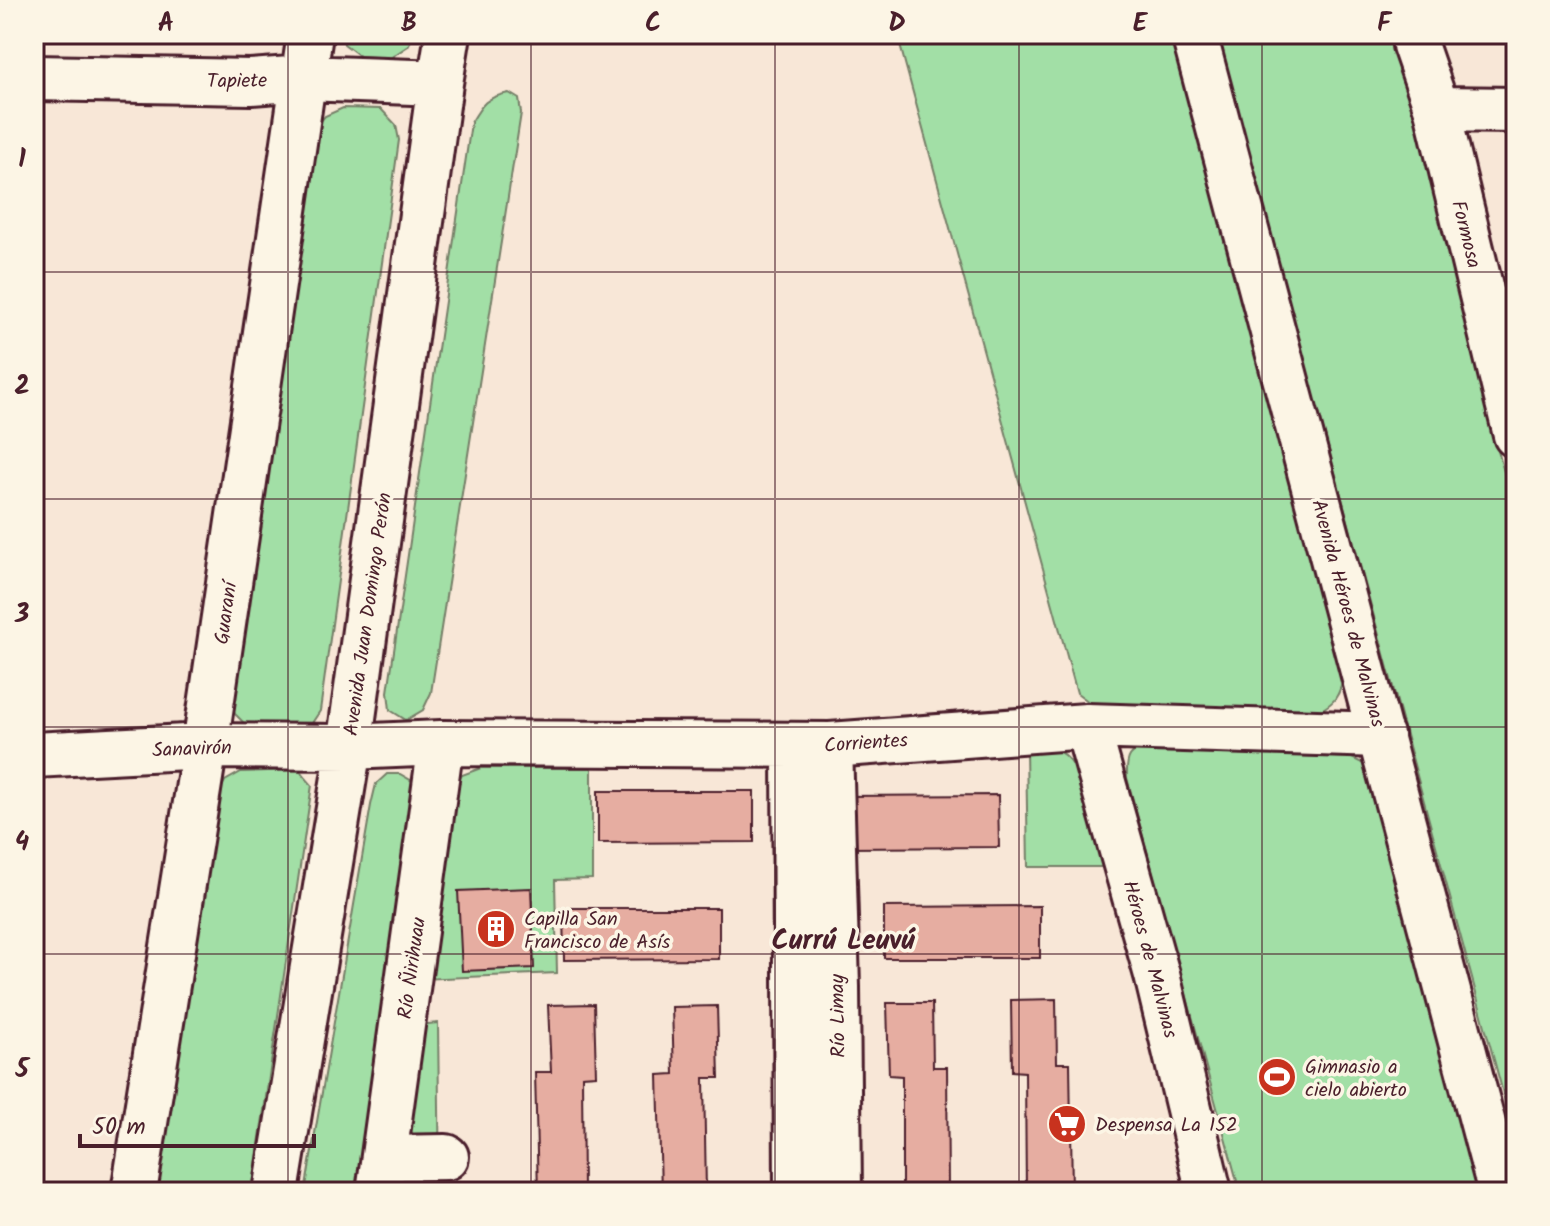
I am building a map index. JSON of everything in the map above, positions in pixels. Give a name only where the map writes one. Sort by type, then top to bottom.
[{"type":"street","name":"Guaraní","points":[[134,1192],[205,746],[310,34]]},
{"type":"street","name":"Avenida Juan Domingo Perón","points":[[276,1192],[349,747],[448,34]]},
{"type":"street","name":"Avenida Héroes de Malvinas","points":[[1194,34],[1501,1192]]},
{"type":"street","name":"Formosa","points":[[1414,34],[1437,109],[1514,419]]},
{"type":"street","name":"Tapiete","points":[[34,78],[251,82],[304,78],[440,83]]},
{"type":"street","points":[[1437,109],[1516,110]]},
{"type":"street","name":"Corrientes","points":[[349,747],[441,743],[812,745],[1087,726],[1381,735]]},
{"type":"street","name":"Héroes de Malvinas","points":[[1087,726],[1157,975],[1198,1175]]},
{"type":"street","name":"Río Ñirihuau","points":[[382,1175],[441,743]]},
{"type":"street","name":"Río Limay","points":[[812,745],[818,1140],[839,1192]]},
{"type":"street","name":"Sanavirón","points":[[34,755],[205,746],[349,747]]},
{"type":"street","name":"Río Limay","points":[[797,1192],[818,1140]]},
{"type":"street","points":[[382,1175],[446,1157]]},
{"type":"green space","points":[[343,34],[414,34],[408,46],[390,58],[360,56],[344,44]]},
{"type":"green space","points":[[897,34],[1177,34],[1346,668],[1338,694],[1324,708],[1307,717],[1097,708],[1077,693]]},
{"type":"green space","points":[[1216,34],[1396,34],[1397,53],[1417,121],[1488,416],[1516,514],[1516,1141]]},
{"type":"green space","points":[[509,93],[519,99],[521,113],[431,693],[423,710],[406,720],[390,710],[388,692],[471,123],[486,102]]},
{"type":"green space","points":[[343,108],[381,109],[396,125],[399,140],[320,711],[310,726],[246,725],[235,714],[230,696],[312,131],[325,116]]},
{"type":"green space","points":[[1150,745],[1346,755],[1364,764],[1384,786],[1483,1192],[1240,1192],[1127,778],[1130,756]]},
{"type":"green space","points":[[1026,749],[1058,751],[1078,772],[1090,803],[1103,867],[1028,867]]},
{"type":"green space","points":[[481,768],[592,768],[592,879],[555,880],[557,973],[421,979],[449,795],[462,775]]},
{"type":"green space","points":[[299,770],[312,785],[252,1192],[148,1192],[215,800],[225,781],[241,772]]},
{"type":"green space","points":[[387,774],[400,774],[412,781],[417,796],[360,1192],[305,1192],[371,805],[376,784]]},
{"type":"green space","points":[[438,1023],[440,1192],[392,1192],[417,1025]]},
{"type":"building","points":[[598,791],[754,791],[754,842],[598,843]]},
{"type":"building","points":[[998,795],[999,847],[843,848],[843,796]]},
{"type":"building","name":"Capilla San Francisco de Asís","points":[[531,888],[534,968],[462,971],[458,891]]},
{"type":"building","points":[[1040,906],[1040,958],[884,958],[884,907]]},
{"type":"building","points":[[563,908],[719,908],[719,959],[564,960]]},
{"type":"building","points":[[1056,999],[1057,1063],[1070,1063],[1072,1192],[1026,1192],[1025,1072],[1012,1071],[1011,1000]]},
{"type":"building","points":[[887,1003],[932,1003],[933,1067],[947,1067],[948,1192],[902,1192],[902,1076],[889,1075]]},
{"type":"building","points":[[594,1004],[596,1075],[582,1076],[583,1192],[538,1192],[535,1072],[551,1072],[548,1005]]},
{"type":"building","points":[[717,1006],[719,1078],[704,1078],[706,1192],[661,1192],[658,1075],[674,1074],[672,1007]]},
{"type":"place","name":"Capilla San Francisco de Asís","points":[[496,929]]},
{"type":"place","name":"Gimnasio a cielo abierto","points":[[1277,1077]]},
{"type":"place","name":"Despensa La 152","points":[[1067,1124]]},
{"type":"district","name":"Currú Leuvú","points":[[843,939]]}]
